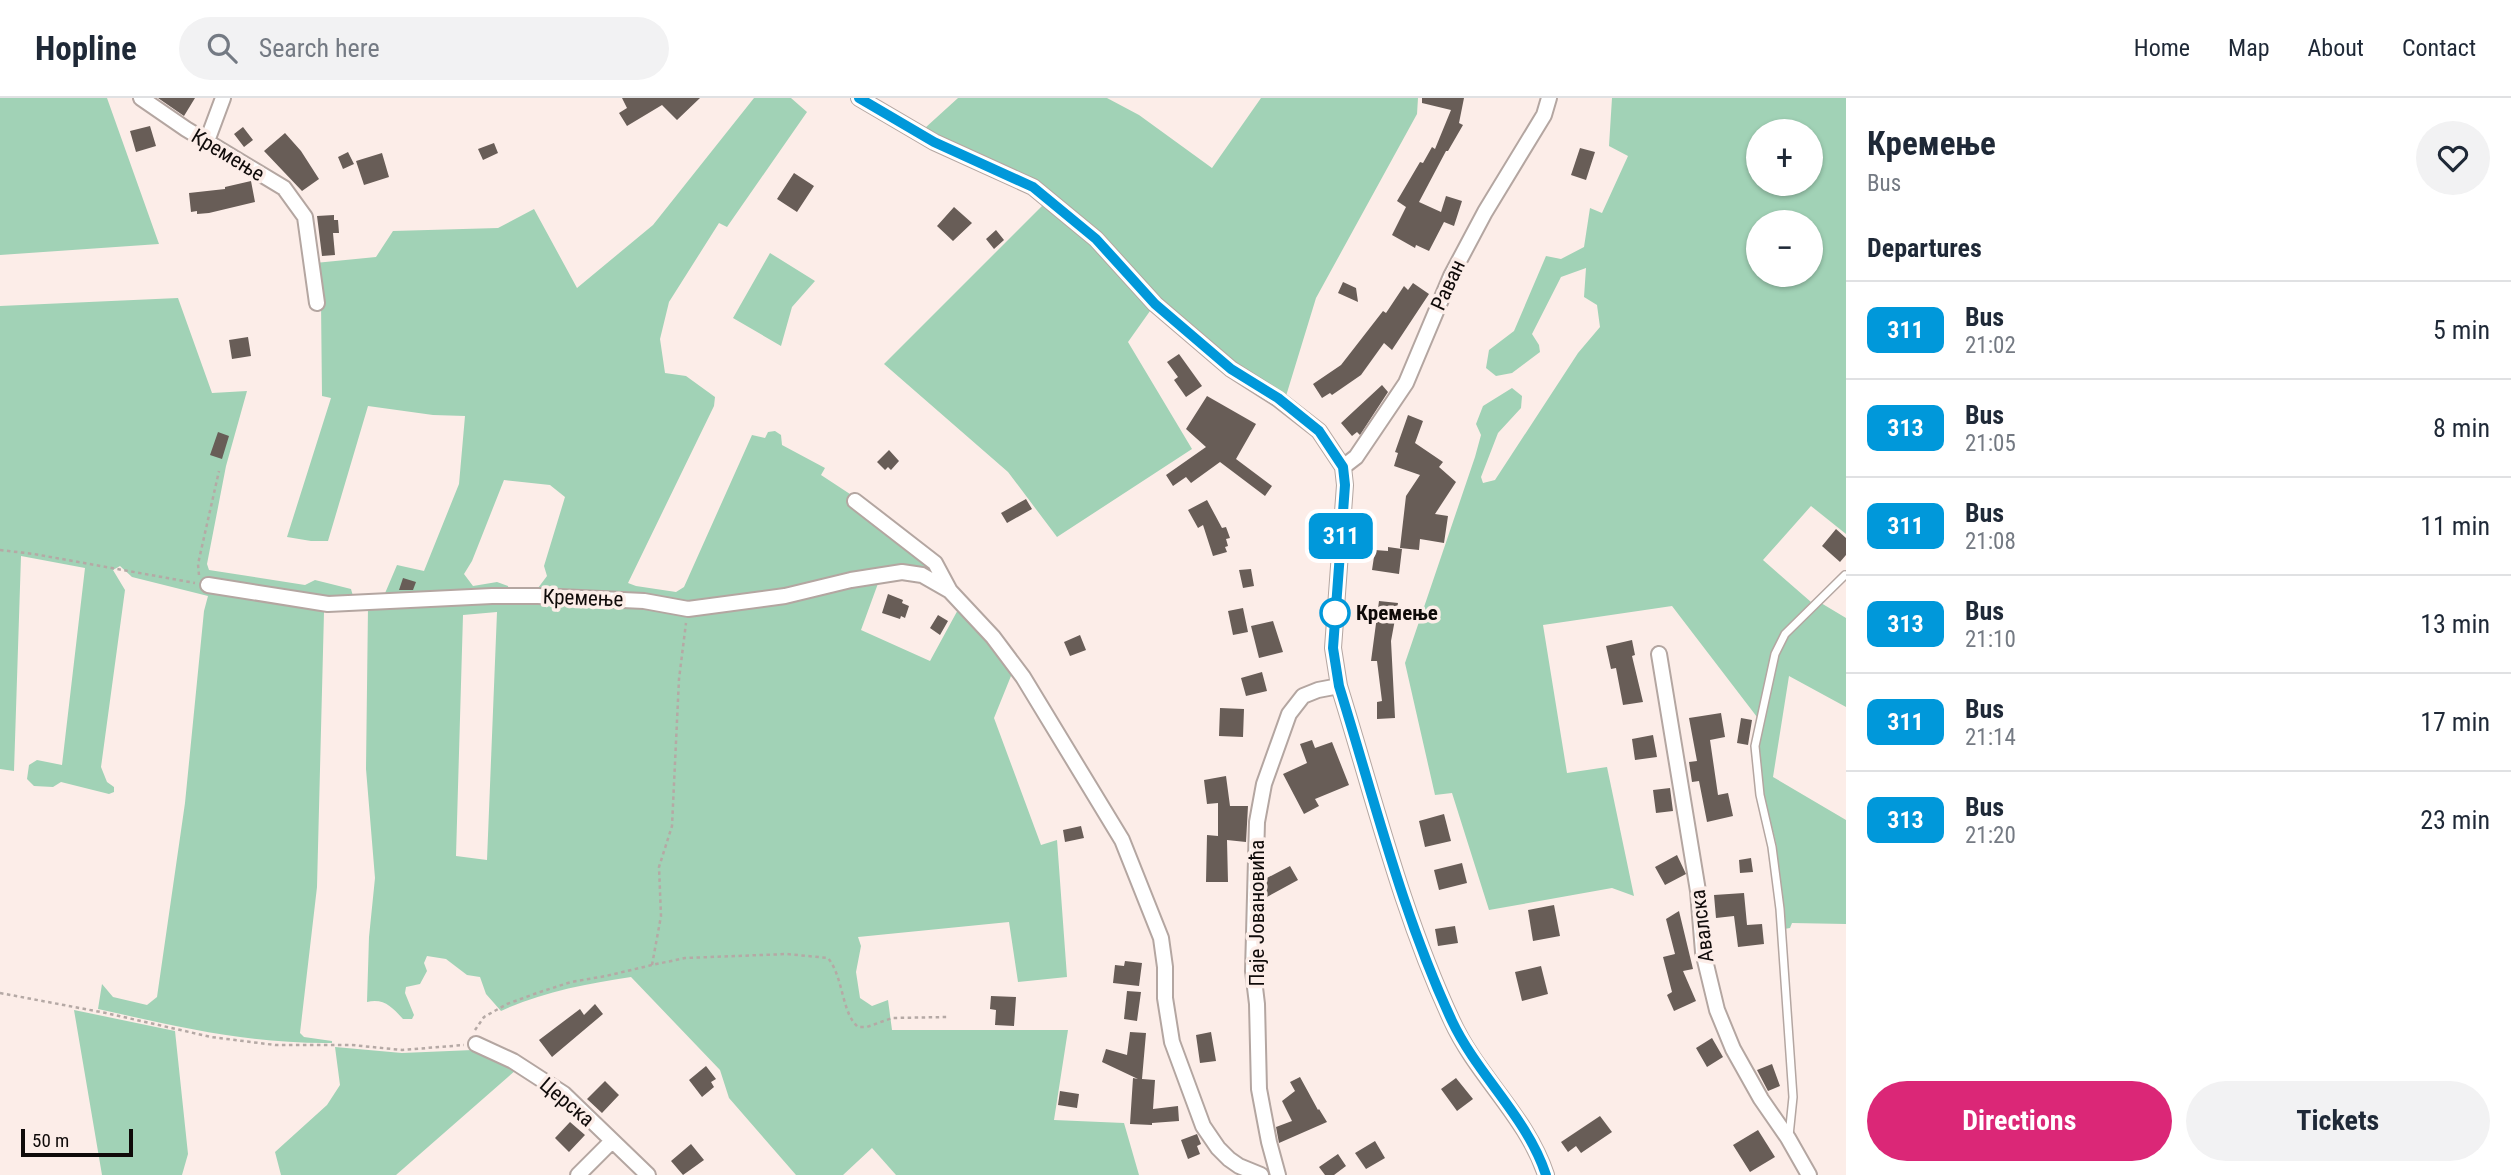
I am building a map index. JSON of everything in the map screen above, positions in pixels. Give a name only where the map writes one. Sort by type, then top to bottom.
[{"type":"street","name":"Кремење","points":[[141,98],[186,129],[284,188],[305,217],[317,303]]},
{"type":"street","points":[[207,141],[223,98]]},
{"type":"street","points":[[859,98],[934,142],[1033,187],[1096,239],[1155,304],[1231,369],[1278,398],[1312,425],[1329,445],[1343,467],[1345,500],[1333,648],[1339,686],[1427,966],[1454,1025],[1481,1070],[1530,1136],[1546,1175]]},
{"type":"street","name":"Раван","points":[[1343,467],[1356,457],[1406,383],[1451,276],[1485,212],[1544,115],[1549,98]]},
{"type":"street","name":"Кремење","points":[[855,501],[935,563],[950,591],[993,637],[1023,677],[1122,840],[1161,938],[1165,998],[1172,1042],[1203,1126],[1218,1148],[1229,1158],[1239,1166],[1261,1175]]},
{"type":"street","name":"Кремење","points":[[208,585],[328,604],[527,596],[644,601],[688,609],[785,596],[851,580],[902,572],[922,575],[950,591]]},
{"type":"street","name":"Авалска","points":[[1659,654],[1698,891],[1703,952],[1709,980],[1733,1049],[1760,1100],[1788,1138],[1809,1175]]},
{"type":"street","name":"Паје Јовановића","points":[[1278,1175],[1259,1089],[1257,1004],[1252,971],[1257,822],[1264,784],[1289,714],[1303,696],[1339,686]]},
{"type":"street","name":"Церска","points":[[476,1044],[513,1061],[564,1094],[648,1175]]},
{"type":"street","points":[[578,1175],[612,1141]]},
{"type":"lane","points":[[1788,1138],[1793,1097],[1780,909],[1772,847],[1760,795],[1755,746],[1775,654],[1785,634],[1845,575]]},
{"type":"path","points":[[208,585],[200,578],[198,564],[219,471]]},
{"type":"path","points":[[0,550],[208,585]]},
{"type":"path","points":[[652,965],[661,916],[659,867],[672,826],[680,679],[688,609]]},
{"type":"path","points":[[476,1044],[472,1039],[484,1017],[507,1004],[571,982],[685,958],[787,954],[828,958],[837,969],[851,1021],[858,1027],[867,1027],[892,1018],[947,1017]]},
{"type":"path","points":[[0,993],[211,1037],[275,1045],[352,1045],[402,1050],[476,1044]]},
{"type":"green space","points":[[0,98],[107,98],[159,244],[0,255]]},
{"type":"green space","points":[[754,98],[791,98],[807,112],[727,227],[719,223],[669,302],[660,339],[665,373],[686,376],[715,397],[714,406],[628,583],[676,592],[684,587],[752,435],[765,438],[768,432],[775,431],[781,435],[782,445],[825,468],[821,475],[853,496],[934,566],[929,576],[924,573],[689,606],[540,593],[538,588],[547,576],[544,566],[565,497],[550,485],[504,480],[472,561],[464,574],[473,586],[497,582],[508,586],[509,593],[383,598],[397,565],[424,571],[459,484],[465,416],[433,415],[368,406],[328,541],[287,537],[331,398],[322,396],[321,302],[315,263],[376,257],[393,231],[498,228],[534,209],[577,288],[653,225]]},
{"type":"green space","points":[[958,98],[1107,98],[1139,115],[1212,168],[1261,98],[1418,98],[1417,114],[1316,298],[1286,396],[1229,359],[1161,300],[1101,235],[1038,184],[925,128]]},
{"type":"green space","points":[[1612,98],[1846,98],[1846,534],[1811,506],[1763,560],[1811,602],[1781,633],[1771,653],[1757,717],[1672,606],[1543,625],[1567,773],[1607,767],[1634,896],[1612,888],[1489,910],[1452,793],[1435,795],[1405,663],[1475,457],[1481,435],[1476,424],[1483,406],[1512,388],[1522,396],[1521,408],[1498,433],[1481,477],[1483,483],[1495,480],[1578,353],[1600,327],[1597,305],[1584,297],[1586,268],[1561,277],[1532,334],[1540,352],[1512,373],[1496,376],[1486,368],[1489,350],[1514,331],[1546,256],[1561,259],[1584,247],[1590,208],[1602,213],[1628,156],[1609,146]]},
{"type":"green space","points":[[1044,204],[1091,243],[1150,311],[1128,342],[1192,449],[1057,537],[1008,472],[884,364]]},
{"type":"green space","points":[[770,253],[815,281],[792,307],[781,346],[733,318]]},
{"type":"green space","points":[[178,298],[212,393],[247,391],[226,466],[207,564],[209,570],[305,585],[315,580],[351,589],[353,596],[341,611],[324,612],[317,887],[300,1033],[304,1037],[332,1043],[242,1037],[98,1009],[102,984],[113,997],[147,1005],[157,997],[185,803],[204,611],[208,596],[132,577],[120,566],[113,570],[125,590],[101,767],[107,782],[114,787],[114,792],[109,794],[61,782],[53,787],[34,786],[27,779],[29,765],[37,760],[62,765],[85,568],[21,556],[14,771],[0,769],[0,306]]},
{"type":"green space","points":[[880,578],[861,630],[930,661],[960,606],[1013,671],[994,718],[1041,845],[1057,840],[1067,977],[1018,982],[1009,922],[858,937],[861,946],[856,972],[860,998],[872,1006],[888,1000],[892,1030],[1068,1030],[1054,1120],[1124,1123],[1139,1175],[896,1175],[872,1148],[843,1175],[796,1175],[729,1098],[720,1070],[631,977],[548,994],[501,1011],[486,994],[480,977],[467,975],[446,959],[427,956],[424,963],[427,971],[420,984],[406,987],[405,993],[414,1015],[412,1019],[403,1019],[383,1002],[367,1002],[369,937],[375,878],[366,769],[368,607],[494,601],[598,604],[689,611]],"holes":[[[497,612],[487,860],[456,856],[463,615]]]},
{"type":"green space","points":[[1821,603],[1846,618],[1846,707],[1789,676],[1773,777],[1846,820],[1846,924],[1792,923],[1790,928],[1784,929],[1776,843],[1763,793],[1758,747],[1778,655],[1788,636]]},
{"type":"green space","points":[[74,1010],[175,1031],[188,1154],[182,1175],[102,1175]]},
{"type":"green space","points":[[335,1047],[402,1053],[473,1050],[517,1069],[396,1175],[281,1175],[275,1152],[327,1105],[340,1085]]},
{"type":"building","points":[[158,98],[195,98],[184,116]]},
{"type":"building","points":[[622,98],[700,98],[677,120],[662,105],[627,126],[619,113],[627,108]]},
{"type":"building","points":[[1422,98],[1464,98],[1459,123],[1463,125],[1419,202],[1441,212],[1446,196],[1462,201],[1454,226],[1444,222],[1429,251],[1416,245],[1415,248],[1392,235],[1406,207],[1397,201],[1420,162],[1423,163],[1432,147],[1435,149],[1451,110],[1422,103]]},
{"type":"building","points":[[150,126],[156,146],[136,152],[130,131]]},
{"type":"building","points":[[243,127],[253,140],[244,147],[234,134]]},
{"type":"building","points":[[285,133],[301,151],[319,179],[302,191],[264,151]]},
{"type":"building","points":[[494,143],[498,153],[483,160],[478,149]]},
{"type":"building","points":[[1580,148],[1595,152],[1586,180],[1571,175]]},
{"type":"building","points":[[348,152],[354,164],[343,169],[338,157]]},
{"type":"building","points":[[382,153],[389,177],[364,185],[356,161]]},
{"type":"building","points":[[794,173],[814,186],[797,212],[777,199]]},
{"type":"building","points":[[251,181],[255,202],[209,213],[191,212],[189,193],[225,189]]},
{"type":"building","points":[[954,207],[972,223],[953,241],[937,226]]},
{"type":"building","points":[[334,215],[334,220],[338,220],[339,233],[333,233],[335,255],[322,256],[317,216]]},
{"type":"building","points":[[996,230],[1004,240],[994,249],[986,239]]},
{"type":"building","points":[[1343,282],[1356,288],[1358,302],[1338,293]]},
{"type":"building","points":[[1413,283],[1429,294],[1392,350],[1384,343],[1361,375],[1332,395],[1330,393],[1322,398],[1313,384],[1341,365],[1383,311],[1386,313],[1404,286],[1408,290]]},
{"type":"building","points":[[248,337],[251,356],[232,359],[229,340]]},
{"type":"building","points":[[1179,354],[1202,386],[1186,397],[1174,380],[1178,377],[1167,362]]},
{"type":"building","points":[[1382,385],[1388,392],[1360,435],[1357,432],[1352,436],[1341,423]]},
{"type":"building","points":[[1207,396],[1256,424],[1236,459],[1272,486],[1265,496],[1220,462],[1191,483],[1186,477],[1173,486],[1166,475],[1206,447],[1186,429]]},
{"type":"building","points":[[1408,415],[1423,421],[1415,443],[1443,462],[1439,467],[1456,482],[1435,514],[1448,516],[1444,543],[1420,539],[1419,550],[1400,548],[1406,496],[1420,475],[1394,466],[1398,453],[1395,452]]},
{"type":"building","points":[[218,432],[229,436],[222,459],[210,455]]},
{"type":"building","points":[[889,450],[899,461],[891,470],[888,467],[885,470],[877,462]]},
{"type":"building","points":[[1026,499],[1032,509],[1007,523],[1001,513]]},
{"type":"building","points":[[1207,500],[1222,528],[1226,527],[1230,538],[1226,539],[1227,552],[1213,556],[1203,525],[1198,528],[1188,510]]},
{"type":"building","points":[[1836,529],[1846,538],[1846,555],[1840,562],[1822,546]]},
{"type":"building","points":[[1388,547],[1402,549],[1399,574],[1372,570],[1375,550],[1388,551]]},
{"type":"building","points":[[1251,569],[1254,586],[1243,588],[1239,570]]},
{"type":"building","points":[[403,578],[416,582],[413,590],[399,590]]},
{"type":"building","points":[[888,594],[903,600],[902,603],[909,606],[905,618],[882,613]]},
{"type":"building","points":[[1379,601],[1398,603],[1391,641],[1395,718],[1377,719],[1377,702],[1382,701],[1377,661],[1371,661]]},
{"type":"building","points":[[1243,608],[1248,632],[1233,635],[1228,611]]},
{"type":"building","points":[[938,615],[948,621],[940,635],[930,628]]},
{"type":"building","points":[[1273,621],[1283,652],[1259,658],[1251,626]]},
{"type":"building","points":[[1080,635],[1086,650],[1070,656],[1064,642]]},
{"type":"building","points":[[1632,640],[1635,655],[1632,656],[1643,702],[1623,705],[1616,668],[1611,669],[1606,646]]},
{"type":"building","points":[[1262,672],[1267,691],[1246,696],[1241,678]]},
{"type":"building","points":[[1220,708],[1244,709],[1243,737],[1219,736]]},
{"type":"building","points":[[1721,713],[1725,737],[1710,740],[1718,795],[1728,793],[1733,816],[1707,822],[1699,781],[1692,782],[1689,762],[1697,761],[1689,718]]},
{"type":"building","points":[[1741,718],[1752,720],[1748,745],[1737,743]]},
{"type":"building","points":[[1653,735],[1657,757],[1635,760],[1632,739]]},
{"type":"building","points":[[1312,740],[1315,748],[1332,742],[1349,785],[1315,799],[1319,806],[1304,814],[1283,774],[1307,763],[1300,744]]},
{"type":"building","points":[[1226,776],[1230,806],[1248,806],[1246,842],[1227,840],[1228,882],[1206,882],[1207,835],[1218,836],[1218,803],[1207,804],[1204,780]]},
{"type":"building","points":[[1670,788],[1673,811],[1656,813],[1653,790]]},
{"type":"building","points":[[1444,814],[1451,841],[1425,847],[1419,821]]},
{"type":"building","points":[[1081,826],[1084,838],[1065,842],[1063,830]]},
{"type":"building","points":[[1677,855],[1686,874],[1665,885],[1655,867]]},
{"type":"building","points":[[1751,858],[1753,872],[1740,873],[1739,860]]},
{"type":"building","points":[[1462,863],[1467,883],[1439,890],[1434,870]]},
{"type":"building","points":[[1290,866],[1298,880],[1265,898],[1265,879]]},
{"type":"building","points":[[1744,893],[1747,925],[1762,924],[1764,944],[1738,947],[1734,916],[1716,918],[1714,895]]},
{"type":"building","points":[[1554,905],[1560,936],[1533,941],[1528,910]]},
{"type":"building","points":[[1679,911],[1693,969],[1683,971],[1696,1001],[1674,1011],[1667,995],[1672,992],[1663,957],[1675,954],[1666,919]]},
{"type":"building","points":[[1455,926],[1458,943],[1438,946],[1435,929]]},
{"type":"building","points":[[1125,961],[1142,963],[1139,986],[1113,983],[1115,965],[1124,966]]},
{"type":"building","points":[[1541,966],[1548,994],[1522,1001],[1515,972]]},
{"type":"building","points":[[1127,991],[1141,992],[1137,1021],[1124,1019]]},
{"type":"building","points":[[991,996],[1016,997],[1014,1026],[995,1025],[996,1010],[990,1009]]},
{"type":"building","points":[[595,1004],[603,1014],[552,1057],[539,1040],[580,1009],[584,1015]]},
{"type":"building","points":[[1130,1032],[1146,1033],[1142,1079],[1155,1080],[1153,1109],[1178,1106],[1179,1121],[1152,1125],[1130,1124],[1133,1078],[1138,1079],[1102,1062],[1106,1049],[1127,1055]]},
{"type":"building","points":[[1211,1032],[1216,1061],[1200,1063],[1196,1035]]},
{"type":"building","points":[[1712,1038],[1723,1057],[1707,1067],[1696,1048]]},
{"type":"building","points":[[1772,1064],[1780,1086],[1768,1091],[1757,1070]]},
{"type":"building","points":[[706,1066],[716,1079],[711,1082],[714,1087],[702,1097],[689,1080]]},
{"type":"building","points":[[1300,1077],[1327,1122],[1279,1143],[1276,1127],[1292,1121],[1282,1101],[1295,1091],[1290,1082]]},
{"type":"building","points":[[1456,1078],[1473,1099],[1457,1111],[1441,1089]]},
{"type":"building","points":[[605,1081],[619,1095],[602,1113],[587,1099]]},
{"type":"building","points":[[1060,1091],[1079,1094],[1077,1108],[1058,1105]]},
{"type":"building","points":[[1600,1116],[1612,1132],[1581,1153],[1576,1146],[1568,1152],[1561,1142]]},
{"type":"building","points":[[570,1122],[585,1135],[569,1152],[555,1138]]},
{"type":"building","points":[[1758,1130],[1775,1157],[1750,1172],[1733,1145]]},
{"type":"building","points":[[1197,1134],[1201,1144],[1197,1146],[1200,1154],[1188,1159],[1181,1140]]},
{"type":"building","points":[[1375,1141],[1385,1158],[1366,1169],[1355,1153]]},
{"type":"building","points":[[691,1144],[704,1160],[683,1175],[671,1161]]},
{"type":"building","points":[[1338,1154],[1346,1166],[1334,1175],[1325,1175],[1319,1167]]},
{"type":"bus line","name":"311","points":[[859,98],[877,111],[934,142],[1033,187],[1096,239],[1155,304],[1231,369],[1278,398],[1305,419],[1319,431],[1329,445],[1343,467],[1345,485],[1333,648],[1339,686],[1427,966],[1454,1025],[1481,1070],[1530,1136],[1546,1175]]},
{"type":"place","name":"Кремење","points":[[1335,613]]}]
